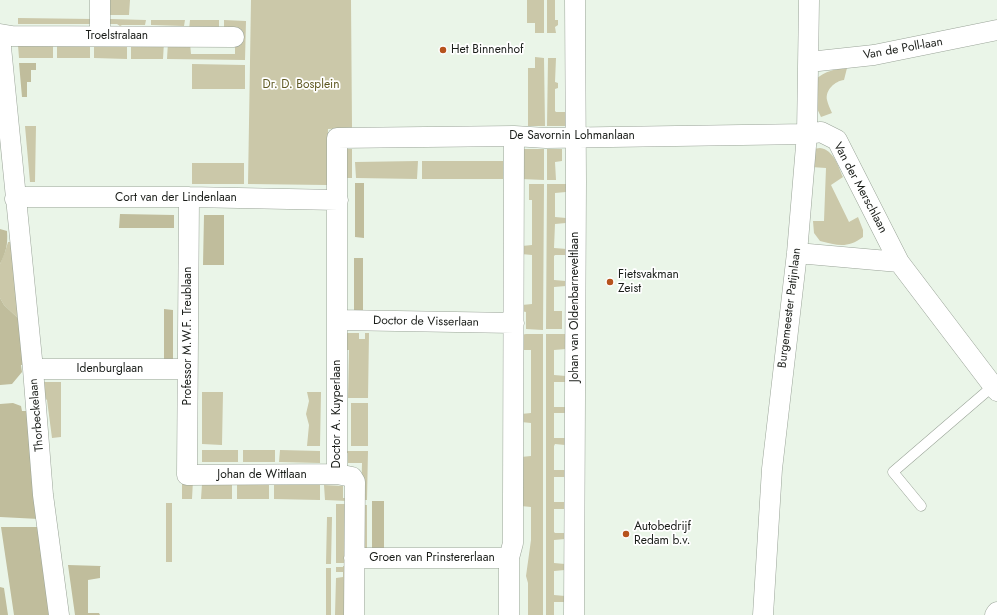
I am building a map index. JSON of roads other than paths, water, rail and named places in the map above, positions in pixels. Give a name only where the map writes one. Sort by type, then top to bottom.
[{"type":"street","points":[[100,0],[100,36]]},
{"type":"street","name":"Johan van Oldenbarneveltlaan","points":[[574,615],[575,0]]},
{"type":"street","name":"Burgemeester Patijnlaan","points":[[763,615],[772,469],[797,253],[807,134],[809,0]]},
{"type":"street","name":"Van de Poll-laan","points":[[809,62],[874,55],[997,30]]},
{"type":"street","name":"Troelstralaan","points":[[0,34],[12,36],[234,37]]},
{"type":"street","name":"Thorbeckelaan","points":[[0,37],[6,160],[11,211],[34,369],[43,495],[59,615]]},
{"type":"street","name":"Van der Merschlaan","points":[[807,134],[821,132],[837,140],[899,262],[995,389]]},
{"type":"street","name":"De Savornin Lohmanlaan","points":[[337,138],[514,136],[546,138],[807,134]]},
{"type":"street","points":[[509,615],[509,558],[513,543],[514,136]]},
{"type":"street","name":"Doctor A. Kuyperlaan","points":[[337,138],[337,474],[352,476],[355,482],[354,615]]},
{"type":"street","name":"Cort van der Lindenlaan","points":[[11,211],[20,197],[189,197],[338,200]]},
{"type":"street","name":"Professor M.W.F. Treublaan","points":[[187,475],[189,197]]},
{"type":"street","points":[[797,253],[899,262]]},
{"type":"street","name":"Doctor de Visserlaan","points":[[338,320],[514,323]]},
{"type":"street","name":"Idenburglaan","points":[[34,369],[187,369]]},
{"type":"street","name":"Johan de Wittlaan","points":[[187,475],[337,474]]},
{"type":"street","name":"Groen van Prinstererlaan","points":[[354,558],[509,558]]},
{"type":"lane","points":[[921,506],[892,472],[995,389]]},
{"type":"place","name":"Het Binnenhof","points":[[443,50]]},
{"type":"place","name":"Fietsvakman Zeist","points":[[610,282]]},
{"type":"place","name":"Autobedrijf Redam b.v.","points":[[626,534]]},
{"type":"park label","name":"Dr. D. Bosplein","points":[[301,85]]}]
